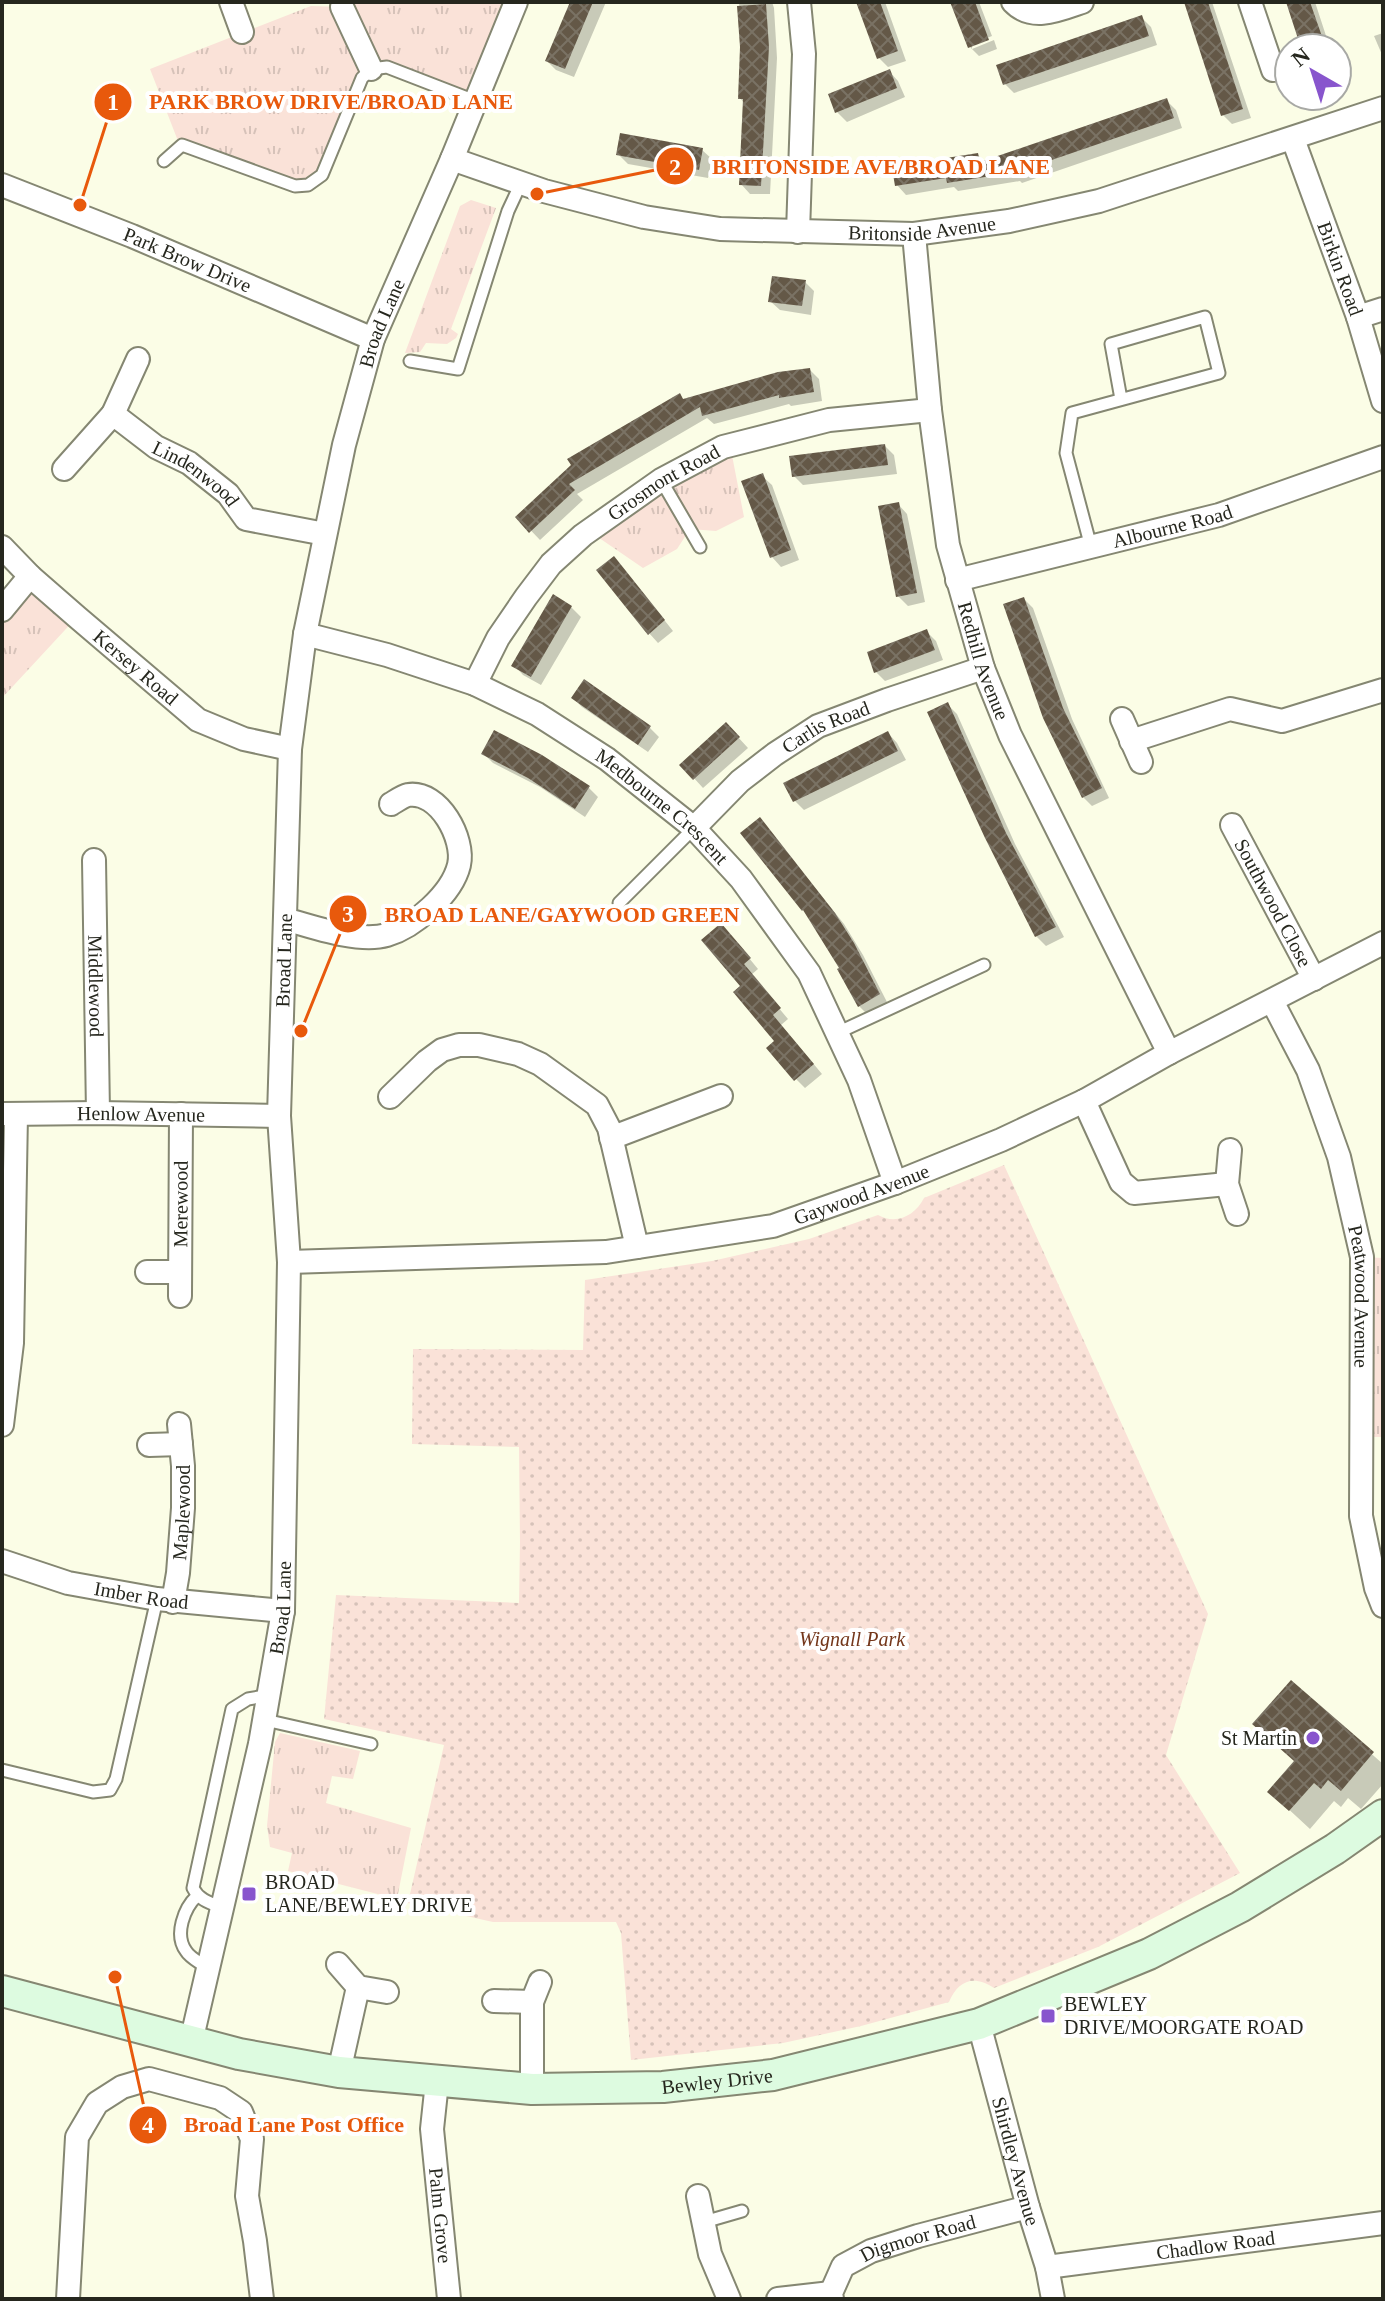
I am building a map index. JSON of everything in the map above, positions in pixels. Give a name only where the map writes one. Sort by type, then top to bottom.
[{"type":"street","points":[[231,2],[242,32]]},
{"type":"street","name":"Broad Lane","points":[[191,2042],[265,1720],[283,1611],[289,1262],[279,1116],[290,749],[305,634],[344,445],[373,339],[452,159],[516,2]]},
{"type":"street","points":[[798,232],[804,54],[799,2]]},
{"type":"street","points":[[1013,2],[1021,11],[1047,14],[1082,2]]},
{"type":"street","points":[[1250,2],[1273,70]]},
{"type":"street","points":[[340,7],[371,69]]},
{"type":"street","name":"Britonside Avenue","points":[[452,159],[521,183],[644,217],[720,229],[914,234],[1009,221],[1099,201],[1383,108]]},
{"type":"street","name":"Birkin Road","points":[[1293,139],[1358,317],[1383,401]]},
{"type":"street","name":"Park Brow Drive","points":[[2,185],[132,236],[373,339]]},
{"type":"street","name":"Redhill Avenue","points":[[914,234],[930,410],[948,545],[983,668],[1016,749],[1169,1053]]},
{"type":"street","points":[[1358,317],[1383,309]]},
{"type":"street","points":[[64,469],[113,414],[138,359]]},
{"type":"street","name":"Grosmont Road","points":[[475,684],[498,638],[551,564],[583,535],[661,480],[723,447],[829,420],[930,410]]},
{"type":"street","name":"Lindenwood","points":[[113,414],[156,447],[189,463],[228,494],[246,519],[325,534]]},
{"type":"street","name":"Albourne Road","points":[[957,580],[1219,515],[1383,457]]},
{"type":"street","name":"Kersey Road","points":[[2,547],[30,576],[198,720],[244,739],[290,749]]},
{"type":"street","points":[[2,610],[30,576]]},
{"type":"street","name":"Medbourne Crescent","points":[[305,634],[387,655],[475,684],[537,714],[607,759],[694,828],[741,879],[809,973],[859,1080],[895,1183]]},
{"type":"street","name":"Carlis Road","points":[[694,828],[740,781],[818,726],[983,668]]},
{"type":"street","points":[[1131,741],[1230,709],[1282,721],[1383,690]]},
{"type":"street","points":[[1122,719],[1141,762]]},
{"type":"street","points":[[285,919],[338,933],[385,935],[416,921],[450,886],[460,863],[456,840],[442,809],[428,798],[407,795],[391,804]]},
{"type":"street","name":"Southwood Close","points":[[1232,825],[1314,979]]},
{"type":"street","name":"Middlewood","points":[[94,860],[98,1113]]},
{"type":"street","name":"Gaywood Avenue","points":[[289,1262],[606,1252],[773,1226],[895,1183],[1001,1140],[1084,1101],[1169,1053],[1383,943]]},
{"type":"street","name":"Peatwood Avenue","points":[[1272,1001],[1308,1070],[1372,1257],[1372,1437],[1361,1516],[1376,1588],[1383,1606]]},
{"type":"street","points":[[390,1097],[427,1061],[442,1050],[459,1045],[479,1045],[518,1054],[552,1072],[597,1105],[611,1138],[637,1247]]},
{"type":"street","points":[[611,1138],[721,1096]]},
{"type":"street","points":[[1084,1101],[1121,1182],[1134,1193],[1227,1184]]},
{"type":"street","points":[[2,1425],[12,1343],[7,1310],[9,1114]]},
{"type":"street","name":"Henlow Avenue","points":[[9,1114],[279,1116]]},
{"type":"street","name":"Merewood","points":[[180,1296],[181,1114]]},
{"type":"street","points":[[1230,1150],[1227,1184],[1237,1214]]},
{"type":"street","points":[[147,1272],[180,1272]]},
{"type":"street","name":"Maplewood","points":[[149,1445],[180,1434],[183,1508],[178,1573],[165,1600]]},
{"type":"street","name":"Imber Road","points":[[2,1561],[68,1583],[165,1600],[283,1611]]},
{"type":"street","name":"Bewley Drive","points":[[2,1991],[239,2054],[339,2072],[532,2089],[663,2087],[773,2075],[979,2024],[1149,1954],[1240,1907],[1335,1849],[1383,1815]]},
{"type":"street","points":[[338,1964],[358,1987],[387,1992]]},
{"type":"street","points":[[339,2072],[358,1987]]},
{"type":"street","points":[[494,2001],[536,1992],[532,2089]]},
{"type":"street","name":"Shirdley Avenue","points":[[979,2024],[1047,2267],[1053,2299]]},
{"type":"street","points":[[68,2299],[77,2137],[97,2103],[122,2087],[149,2079],[220,2098],[241,2112],[252,2139],[247,2196],[262,2299]]},
{"type":"street","name":"Palm Grove","points":[[437,2082],[432,2129],[449,2299]]},
{"type":"street","points":[[698,2196],[710,2254],[729,2299]]},
{"type":"street","name":"Digmoor Road","points":[[832,2296],[843,2266],[871,2251],[1028,2207]]},
{"type":"street","name":"Chadlow Road","points":[[1047,2267],[1383,2223]]},
{"type":"street","points":[[778,2299],[832,2296]]},
{"type":"lane","points":[[164,161],[182,145],[295,186],[308,185],[322,175],[362,78],[371,69],[387,67],[475,101]]},
{"type":"lane","points":[[410,361],[458,369],[508,211],[521,183]]},
{"type":"lane","points":[[1091,547],[1066,453],[1072,413],[1219,373],[1205,317],[1111,344],[1121,399]]},
{"type":"lane","points":[[661,480],[700,547]]},
{"type":"lane","points":[[619,903],[694,828]]},
{"type":"lane","points":[[837,1033],[984,965]]},
{"type":"lane","points":[[2,1770],[93,1792],[110,1790],[116,1779],[165,1600]]},
{"type":"lane","points":[[223,1908],[197,1896],[193,1888],[232,1709],[248,1699],[270,1695]]},
{"type":"lane","points":[[265,1720],[371,1744]]},
{"type":"lane","points":[[197,1896],[189,1903],[180,1933],[185,1951],[207,1968]]},
{"type":"lane","points":[[704,2222],[742,2211]]},
{"type":"green space","points":[[352,2],[516,2],[475,101],[393,70],[371,69],[322,175],[295,186],[178,141],[150,69],[311,6],[342,7]]},
{"type":"green space","points":[[471,200],[496,208],[451,329],[458,334],[447,344],[426,343],[420,352],[405,353],[460,206]]},
{"type":"green space","points":[[730,445],[744,517],[716,531],[690,529],[677,549],[643,568],[589,531]]},
{"type":"green space","points":[[30,576],[77,617],[2,698],[2,608]]},
{"type":"green space","name":"Wignall Park","points":[[1004,1165],[1208,1614],[1166,1755],[1240,1873],[1098,1947],[994,1988],[979,1981],[967,1982],[957,1989],[949,2002],[783,2043],[631,2060],[621,1933],[616,1922],[493,1922],[408,1903],[444,1745],[324,1719],[336,1595],[519,1603],[519,1447],[412,1444],[413,1349],[583,1350],[585,1280],[712,1261],[809,1239],[878,1215],[898,1219],[916,1210],[924,1198]]},
{"type":"green space","points":[[1362,1257],[1383,1258],[1383,1437],[1361,1437]]},
{"type":"green space","points":[[280,1733],[360,1751],[353,1779],[332,1776],[326,1803],[411,1828],[397,1899],[288,1871],[292,1853],[270,1847],[267,1826],[275,1742]]},
{"type":"building","points":[[570,2],[593,2],[565,69],[545,61]]},
{"type":"building","points":[[856,2],[880,2],[898,51],[877,59]]},
{"type":"building","points":[[950,2],[975,2],[989,40],[968,48]]},
{"type":"building","points":[[1184,2],[1208,2],[1243,109],[1221,116]]},
{"type":"building","points":[[1286,2],[1310,2],[1320,32],[1296,32]]},
{"type":"building","points":[[766,4],[769,47],[761,186],[739,185],[743,99],[738,99],[740,47],[737,6]]},
{"type":"building","points":[[1142,15],[1149,36],[1003,85],[996,65]]},
{"type":"building","points":[[890,69],[897,88],[835,113],[828,94]]},
{"type":"building","points":[[1167,98],[1174,118],[1011,174],[947,183],[946,178],[895,186],[891,162],[926,156],[927,161],[978,153],[980,162]]},
{"type":"building","points":[[620,133],[703,148],[699,170],[616,155]]},
{"type":"building","points":[[772,276],[806,280],[802,306],[768,302]]},
{"type":"building","points":[[810,368],[814,392],[779,398],[779,395],[702,416],[700,407],[569,484],[575,490],[529,533],[515,517],[571,465],[567,459],[680,393],[683,399],[778,372]]},
{"type":"building","points":[[885,444],[888,465],[792,477],[789,456]]},
{"type":"building","points":[[763,473],[791,550],[770,558],[741,481]]},
{"type":"building","points":[[899,502],[917,593],[896,597],[878,506]]},
{"type":"building","points":[[614,556],[665,620],[648,635],[596,570]]},
{"type":"building","points":[[553,594],[572,606],[531,677],[511,666]]},
{"type":"building","points":[[1024,597],[1063,708],[1102,788],[1082,798],[1043,718],[1003,604]]},
{"type":"building","points":[[927,629],[935,650],[874,673],[867,652]]},
{"type":"building","points":[[584,679],[651,726],[638,745],[571,698]]},
{"type":"building","points":[[948,702],[1006,833],[1056,927],[1035,937],[927,712]]},
{"type":"building","points":[[726,722],[740,737],[693,780],[679,765]]},
{"type":"building","points":[[494,730],[542,755],[590,786],[575,809],[528,778],[481,754]]},
{"type":"building","points":[[888,731],[898,751],[793,802],[783,783]]},
{"type":"building","points":[[760,817],[835,913],[880,994],[858,1007],[839,968],[803,910],[740,833]]},
{"type":"building","points":[[721,923],[751,958],[744,964],[781,1008],[773,1015],[814,1064],[794,1081],[766,1048],[774,1041],[733,992],[740,986],[701,940]]},
{"type":"building","name":"St Martin","points":[[1291,1680],[1374,1752],[1341,1791],[1328,1780],[1321,1789],[1314,1783],[1289,1811],[1267,1792],[1294,1761],[1252,1724]]},
{"type":"place","name":"BRITONSIDE AVE/BROAD LANE","points":[[537,194]]},
{"type":"place","name":"PARK BROW DRIVE/BROAD LANE","points":[[80,205]]},
{"type":"place","name":"BROAD LANE/GAYWOOD GREEN","points":[[301,1031]]},
{"type":"place","name":"St Martin","points":[[1313,1738]]},
{"type":"place","name":"BROAD LANE/BEWLEY DRIVE","points":[[249,1894]]},
{"type":"place","name":"Broad Lane Post Office","points":[[115,1977]]},
{"type":"place","name":"BEWLEY DRIVE/MOORGATE ROAD","points":[[1048,2016]]}]
